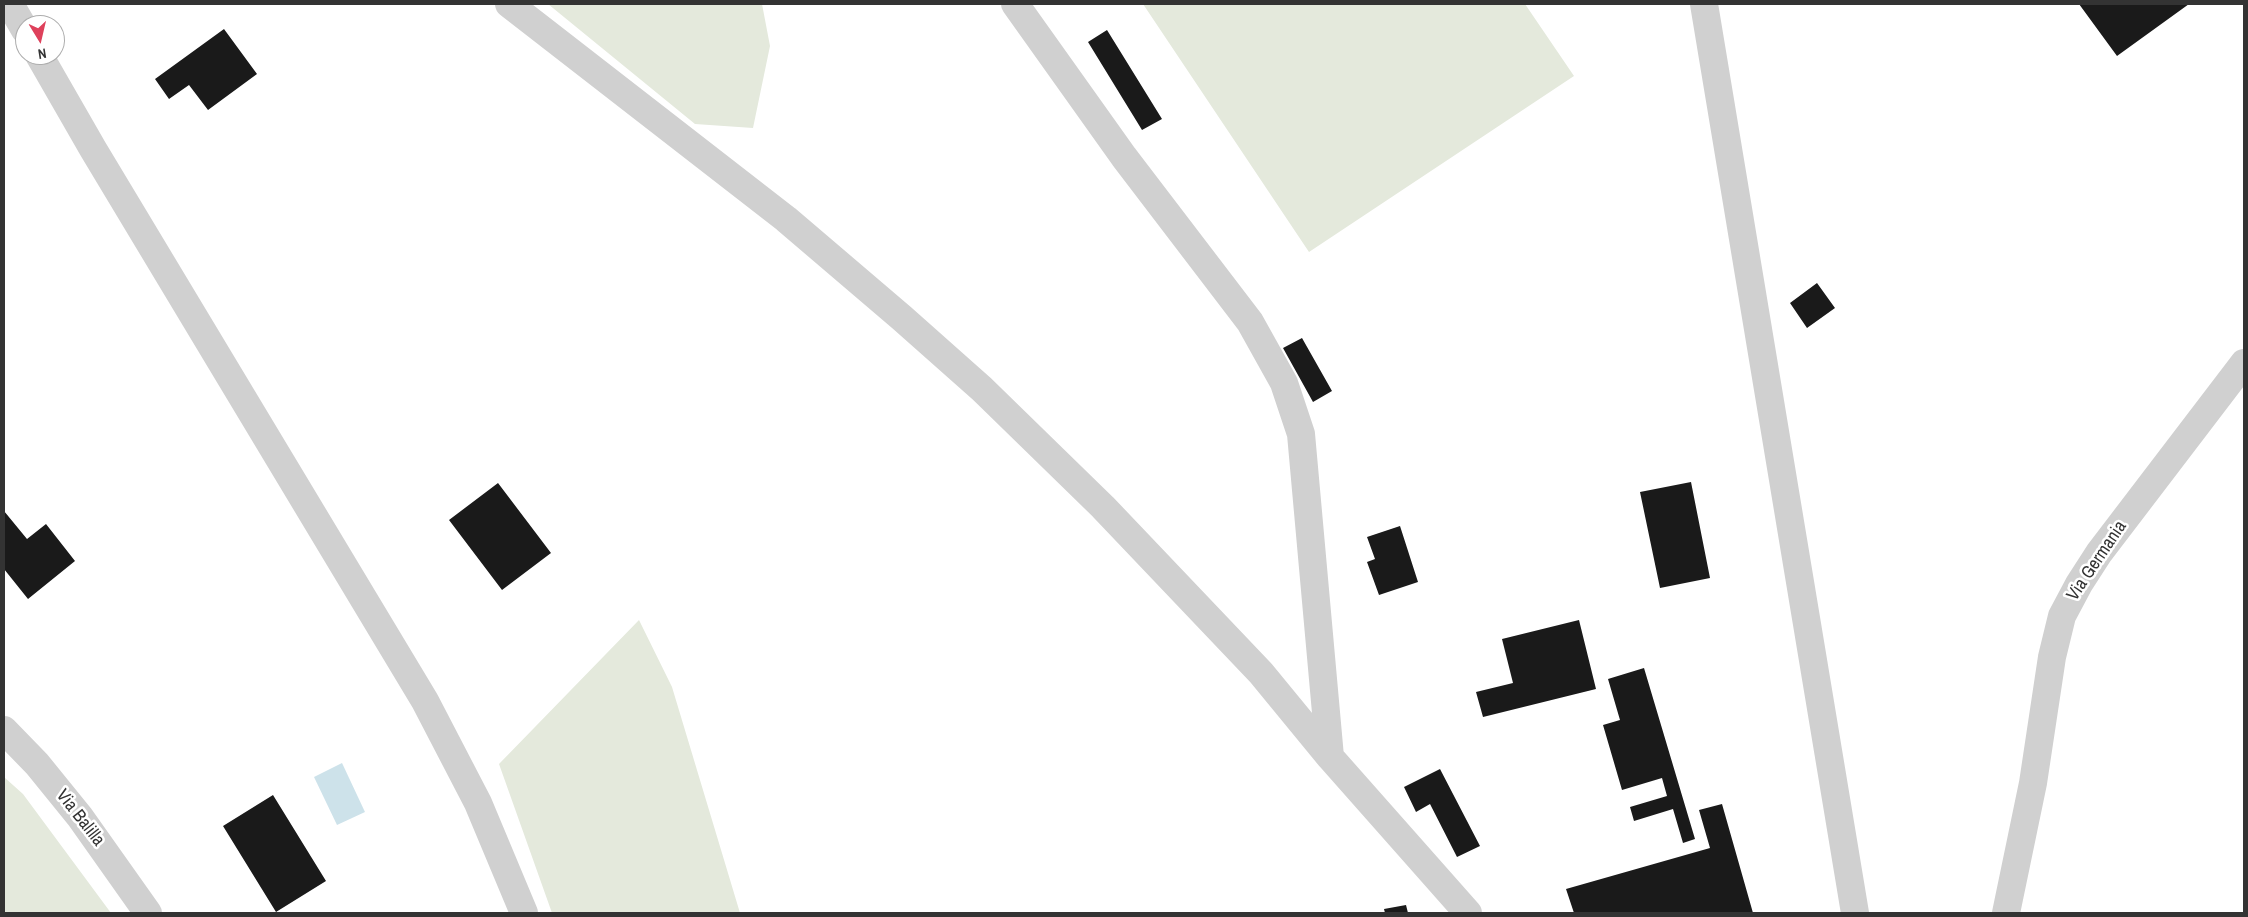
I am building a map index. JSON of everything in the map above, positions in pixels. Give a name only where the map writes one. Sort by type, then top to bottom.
[{"type":"street","points":[[10,4],[16,15]]},
{"type":"street","points":[[509,4],[786,219],[963,372],[1061,465],[1261,672],[1330,757],[1468,913]]},
{"type":"street","points":[[1015,4],[1124,157],[1250,322],[1284,383],[1301,434],[1330,757]]},
{"type":"street","points":[[1704,4],[1855,913]]},
{"type":"street","points":[[45,65],[93,149],[425,701],[478,803],[524,913]]},
{"type":"street","name":"Via Germania","points":[[2006,913],[2033,783],[2052,657],[2062,616],[2079,584],[2099,553],[2244,363]]},
{"type":"street","name":"Via Balilla","points":[[4,730],[37,764],[80,816],[148,913]]},
{"type":"shaded area","points":[[548,4],[762,4],[770,46],[753,128],[695,124]]},
{"type":"shaded area","points":[[1143,4],[1525,4],[1574,76],[1309,252]]},
{"type":"shaded area","points":[[639,620],[672,687],[740,913],[552,913],[499,764]]},
{"type":"shaded area","points":[[4,777],[23,794],[111,913],[4,913]]},
{"type":"water","points":[[342,763],[365,812],[337,825],[314,777]]},
{"type":"building","points":[[2079,4],[2189,4],[2117,56]]},
{"type":"building","points":[[224,29],[257,74],[208,110],[189,85],[169,99],[155,79]]},
{"type":"building","points":[[1107,30],[1162,119],[1142,130],[1088,42]]},
{"type":"building","points":[[1817,283],[1835,308],[1807,328],[1790,303]]},
{"type":"building","points":[[1302,338],[1332,391],[1313,402],[1283,348]]},
{"type":"building","points":[[1691,482],[1710,578],[1660,588],[1640,492]]},
{"type":"building","points":[[498,483],[551,553],[502,590],[449,520]]},
{"type":"building","points":[[4,511],[27,539],[46,524],[75,561],[28,599],[4,569]]},
{"type":"building","points":[[1400,526],[1418,582],[1379,595],[1367,562],[1375,559],[1367,537]]},
{"type":"building","points":[[1579,620],[1596,689],[1483,717],[1476,692],[1513,683],[1502,639]]},
{"type":"building","points":[[1644,668],[1695,839],[1683,843],[1673,809],[1634,821],[1630,807],[1667,796],[1662,778],[1622,790],[1603,725],[1620,720],[1608,679]]},
{"type":"building","points":[[1440,769],[1480,846],[1457,857],[1430,804],[1416,812],[1404,787]]},
{"type":"building","points":[[273,795],[326,881],[276,912],[223,826]]},
{"type":"building","points":[[1722,804],[1753,913],[1574,913],[1566,889],[1710,848],[1699,810]]},
{"type":"building","points":[[1406,905],[1408,913],[1385,913],[1384,909]]}]
